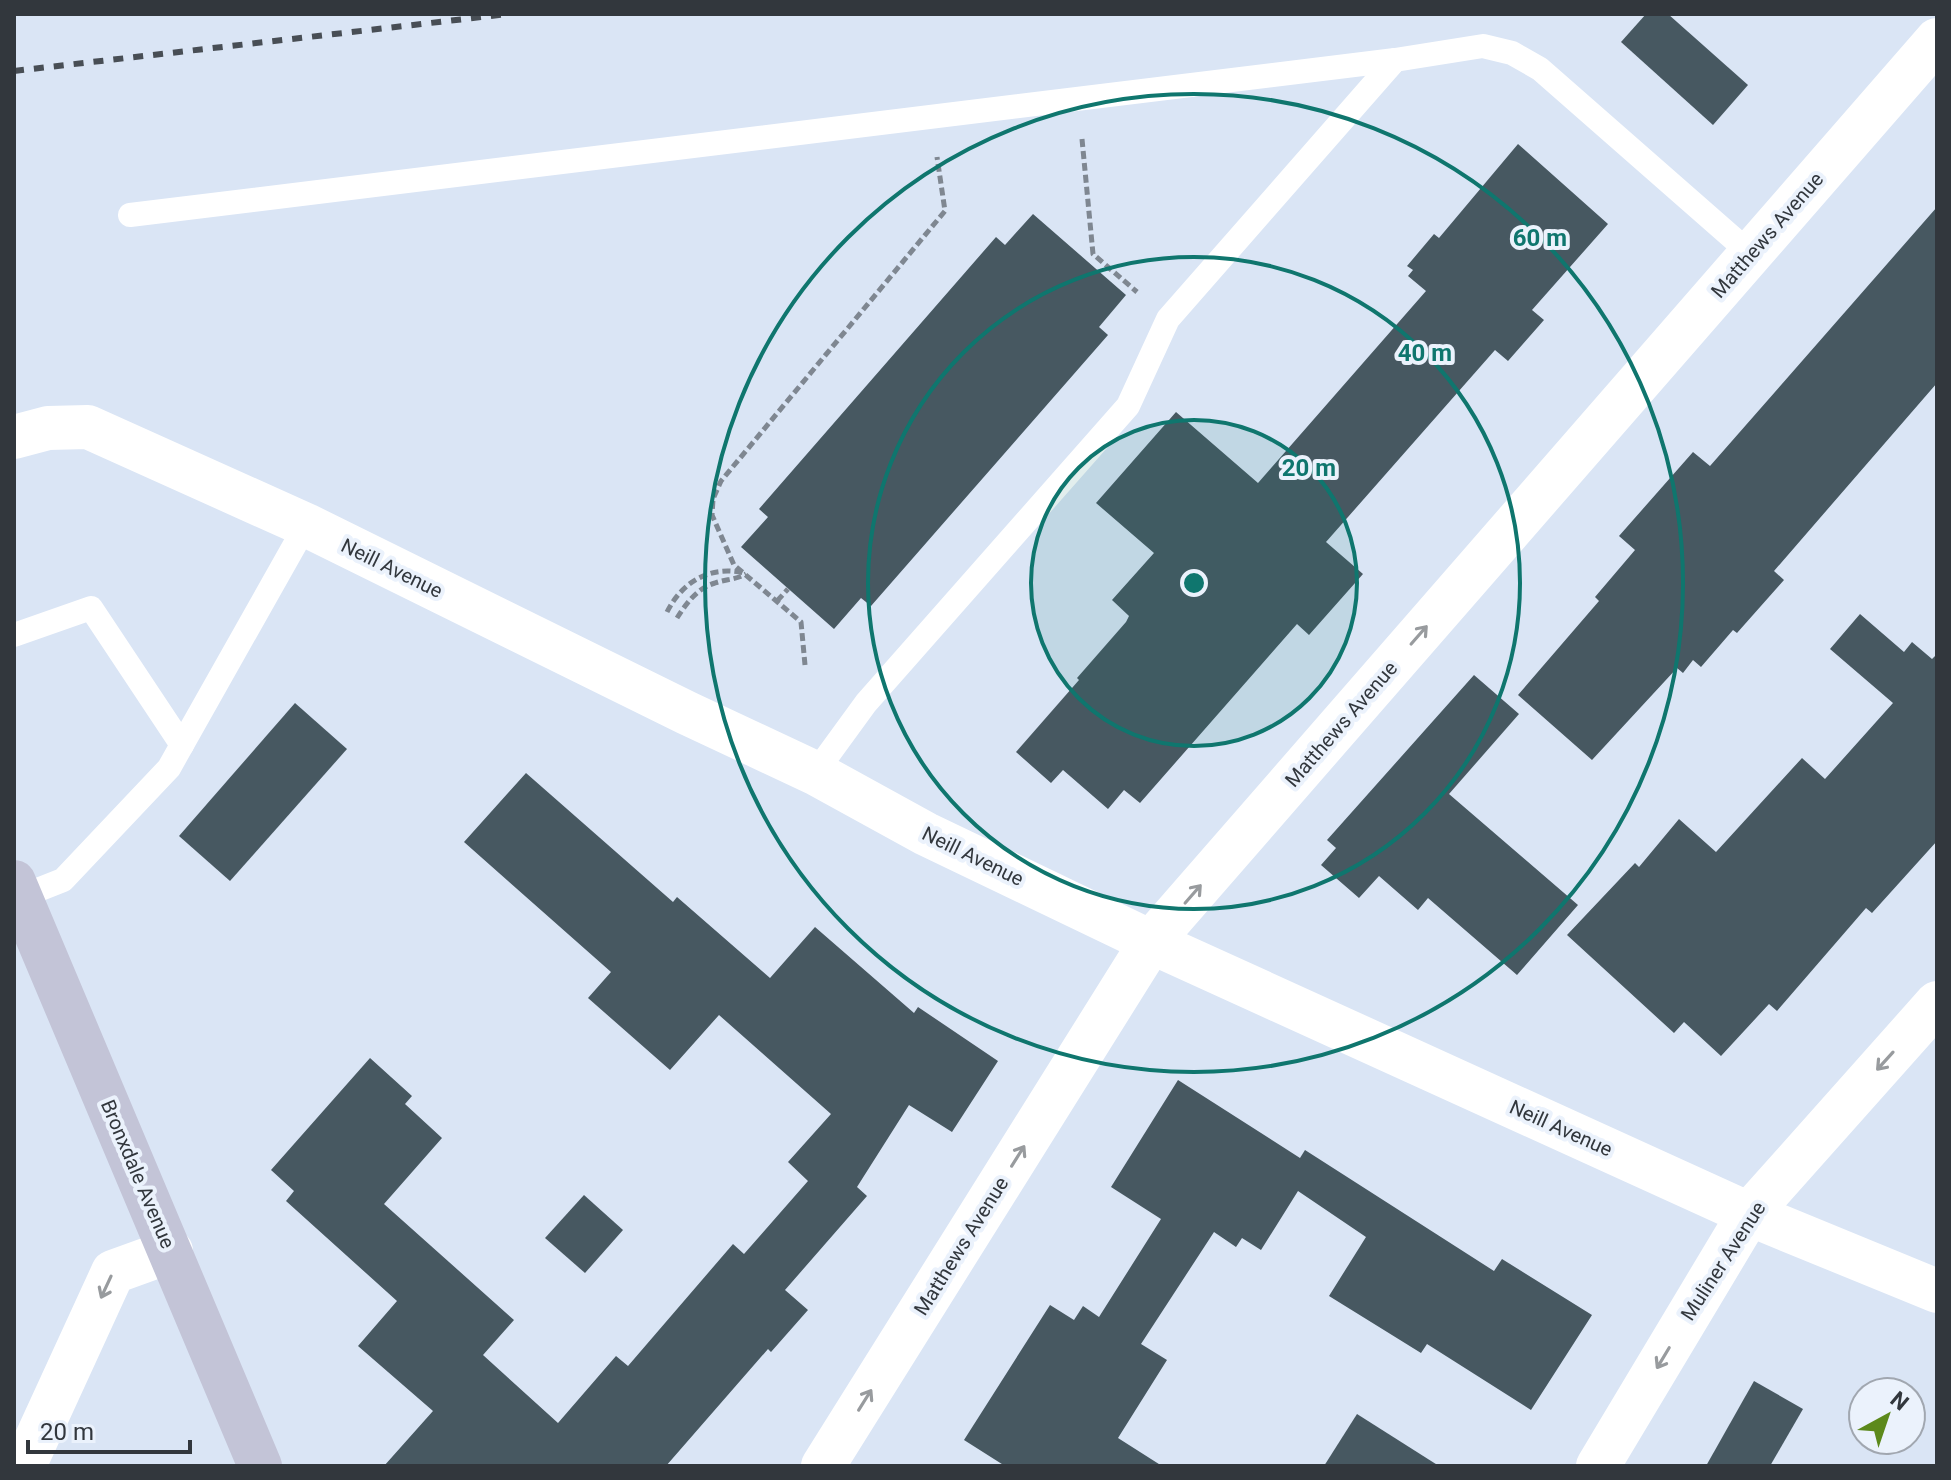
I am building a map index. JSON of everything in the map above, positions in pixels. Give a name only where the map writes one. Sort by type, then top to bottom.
[{"type":"street","name":"Matthews Avenue","points":[[823,1466],[1151,942],[1937,40]]},
{"type":"street","name":"Neill Avenue","points":[[14,437],[48,428],[88,427],[306,525],[815,773],[926,834],[1151,942],[1749,1214],[1937,1291]]},
{"type":"street","name":"Bronxdale Avenue","points":[[17,890],[260,1466]]},
{"type":"street","name":"Muliner Avenue","points":[[1598,1466],[1749,1214],[1937,1003]]},
{"type":"street","points":[[24,1466],[113,1272],[171,1251]]},
{"type":"lane","points":[[130,215],[1395,60],[1483,46],[1512,53],[1540,69],[1751,254]]},
{"type":"lane","points":[[815,773],[866,703],[1128,406],[1168,319],[1395,60]]},
{"type":"lane","points":[[17,890],[63,880],[169,768],[306,525]]},
{"type":"lane","points":[[14,635],[91,608],[182,745]]},
{"type":"path","points":[[1078,98],[1093,254],[1168,319]]},
{"type":"path","points":[[805,665],[801,622],[734,565],[712,515],[717,487],[945,211],[931,117]]},
{"type":"path","points":[[667,612],[681,589],[700,577],[730,570],[746,574]]},
{"type":"path","points":[[677,618],[698,592],[715,583],[732,581],[746,574]]},
{"type":"path","points":[[777,601],[788,589]]},
{"type":"building","points":[[1646,14],[1668,14],[1748,85],[1713,125],[1621,42]]},
{"type":"building","points":[[1518,144],[1608,224],[1532,310],[1544,320],[1508,361],[1495,350],[1326,542],[1363,574],[1309,635],[1297,624],[1140,803],[1124,790],[1108,809],[1063,770],[1051,783],[1016,752],[1126,622],[1129,616],[1112,600],[1154,553],[1096,503],[1176,412],[1258,483],[1426,291],[1408,276],[1413,270],[1407,266],[1434,234],[1439,238]]},
{"type":"building","points":[[1937,207],[1937,383],[1774,571],[1784,580],[1737,633],[1733,630],[1701,667],[1693,660],[1683,673],[1677,668],[1592,760],[1518,695],[1599,601],[1595,597],[1635,550],[1619,536],[1693,452],[1710,466]]},
{"type":"building","points":[[1033,214],[1126,295],[1099,327],[1108,335],[871,606],[861,598],[834,629],[741,547],[768,517],[759,509],[996,237],[1005,245]]},
{"type":"building","points":[[1860,614],[1904,652],[1912,642],[1932,659],[1937,654],[1937,841],[1872,913],[1866,908],[1777,1011],[1769,1004],[1721,1056],[1684,1022],[1674,1033],[1567,935],[1635,863],[1639,867],[1679,819],[1716,852],[1802,758],[1825,779],[1893,703],[1830,649]]},
{"type":"building","points":[[1474,675],[1519,714],[1449,794],[1578,905],[1517,975],[1428,898],[1418,910],[1379,876],[1359,898],[1321,865],[1336,848],[1327,840]]},
{"type":"building","points":[[295,703],[347,749],[230,881],[179,836]]},
{"type":"building","points":[[526,773],[673,902],[677,897],[770,978],[815,927],[914,1013],[918,1007],[998,1061],[952,1132],[909,1105],[857,1187],[867,1196],[785,1290],[808,1310],[771,1352],[768,1349],[666,1466],[384,1466],[433,1411],[358,1346],[397,1301],[286,1201],[294,1191],[271,1170],[370,1058],[412,1096],[405,1104],[442,1138],[384,1204],[514,1320],[483,1355],[558,1423],[616,1356],[628,1366],[733,1244],[744,1254],[808,1181],[788,1162],[831,1114],[719,1015],[670,1070],[588,998],[611,972],[464,842]]},
{"type":"building","points":[[1178,1080],[1300,1158],[1305,1150],[1494,1271],[1502,1259],[1592,1315],[1531,1410],[1427,1344],[1421,1353],[1329,1296],[1366,1237],[1298,1191],[1261,1250],[1242,1238],[1236,1247],[1214,1232],[1141,1344],[1167,1360],[1118,1438],[1162,1466],[1005,1466],[964,1440],[1050,1305],[1074,1320],[1083,1306],[1099,1317],[1161,1219],[1111,1187]]},
{"type":"building","points":[[584,1195],[623,1230],[585,1273],[545,1238]]},
{"type":"building","points":[[1754,1381],[1803,1409],[1770,1466],[1706,1466]]},
{"type":"building","points":[[1357,1414],[1439,1466],[1324,1466]]},
{"type":"railway","points":[[14,71],[508,14]]}]
